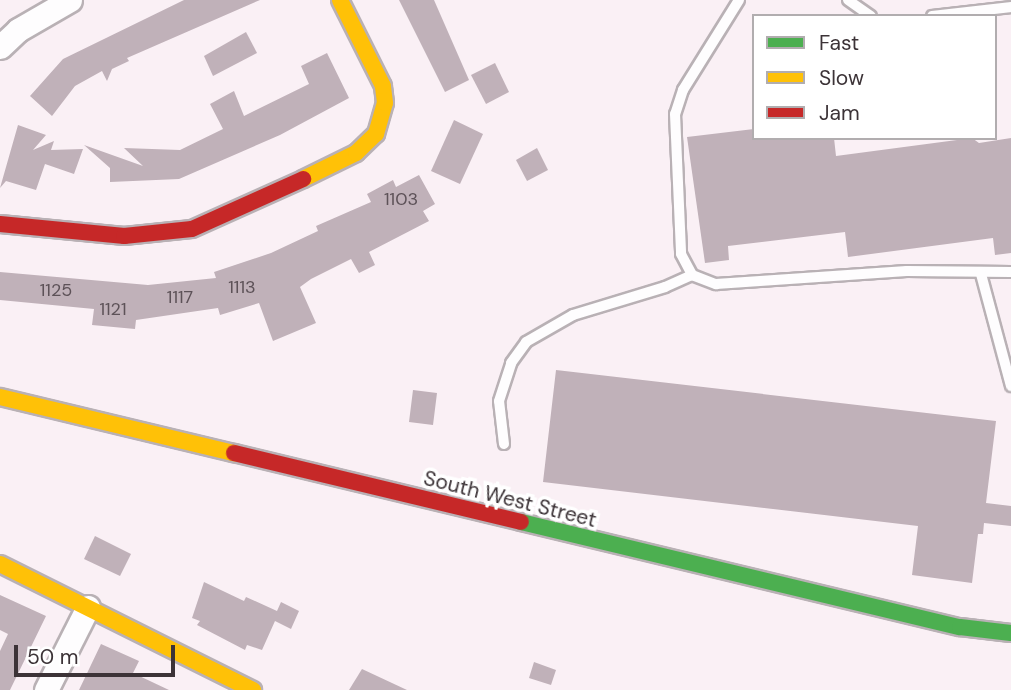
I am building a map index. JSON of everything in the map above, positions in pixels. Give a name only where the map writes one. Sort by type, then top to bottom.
[{"type":"street","points":[[0,47],[18,30],[69,0]]},
{"type":"street","points":[[0,224],[124,236],[192,229],[227,217],[356,153],[376,134],[385,103],[383,86],[340,0]]},
{"type":"street","name":"South West Street","points":[[0,397],[960,627],[1011,633]]},
{"type":"street","points":[[0,564],[253,690]]},
{"type":"street","points":[[46,690],[88,607]]},
{"type":"lane","points":[[738,0],[683,90],[675,114],[681,254],[692,275],[716,284],[906,271],[981,274],[1011,272]]},
{"type":"lane","points":[[848,0],[868,14]]},
{"type":"lane","points":[[950,14],[1011,7]]},
{"type":"lane","points":[[981,274],[1011,386]]},
{"type":"lane","points":[[504,444],[499,423],[503,379],[526,342],[573,315],[666,287],[692,275]]},
{"type":"building","points":[[184,0],[260,0],[127,58],[129,61],[112,69],[107,81],[102,71],[75,86],[52,116],[30,96],[63,59]]},
{"type":"building","points":[[399,0],[434,0],[469,80],[445,92]]},
{"type":"building","points":[[246,32],[257,53],[213,76],[204,56]]},
{"type":"building","points":[[327,53],[349,98],[280,135],[179,179],[110,182],[110,168],[84,145],[143,166],[124,148],[180,150],[223,129],[210,104],[234,91],[244,116],[309,84],[301,66]]},
{"type":"building","points":[[495,63],[509,92],[486,104],[471,75]]},
{"type":"building","points":[[454,120],[483,134],[460,184],[431,171]]},
{"type":"building","points":[[18,125],[46,135],[33,150],[54,141],[51,150],[83,149],[74,174],[45,164],[36,190],[6,181],[0,188]]},
{"type":"building","points":[[752,129],[752,140],[834,140],[836,156],[957,140],[975,140],[979,143],[1011,138],[1011,253],[995,255],[993,238],[848,257],[845,232],[728,246],[729,260],[705,263],[687,137]]},
{"type":"building","points":[[537,148],[548,170],[527,181],[516,160]]},
{"type":"building","points":[[419,175],[435,204],[423,211],[429,221],[369,252],[375,265],[359,273],[351,259],[300,287],[316,323],[273,341],[259,303],[220,315],[218,308],[136,320],[135,329],[92,325],[94,309],[0,300],[0,272],[148,285],[216,278],[214,272],[271,253],[318,231],[316,226],[371,202],[367,194],[393,180],[396,187]]},
{"type":"building","points":[[556,370],[996,421],[986,503],[1011,506],[1011,526],[984,523],[983,534],[978,534],[972,583],[912,575],[918,526],[543,482]]},
{"type":"building","points":[[413,390],[437,393],[433,425],[409,422]]},
{"type":"building","points":[[95,536],[131,554],[120,576],[84,559]]},
{"type":"building","points":[[204,582],[244,601],[246,597],[277,611],[281,602],[299,611],[291,629],[275,621],[262,650],[247,645],[245,650],[197,625],[200,621],[192,618]]},
{"type":"building","points":[[0,595],[46,616],[10,690],[0,690],[0,651],[8,634],[0,630]]},
{"type":"building","points":[[101,644],[139,661],[133,673],[169,690],[79,690]]},
{"type":"building","points":[[534,662],[556,670],[551,685],[529,678]]},
{"type":"building","points":[[362,669],[407,690],[349,690]]},
{"type":"traffic: fast","points":[[521,522],[960,627],[1011,633]]},
{"type":"traffic: slow","points":[[303,179],[356,153],[376,134],[385,103],[383,86],[340,0]]},
{"type":"traffic: slow","points":[[0,397],[234,453]]},
{"type":"traffic: slow","points":[[0,564],[253,690]]},
{"type":"traffic: jam","points":[[0,224],[124,236],[192,229],[303,179]]},
{"type":"traffic: jam","points":[[234,453],[521,522]]}]
